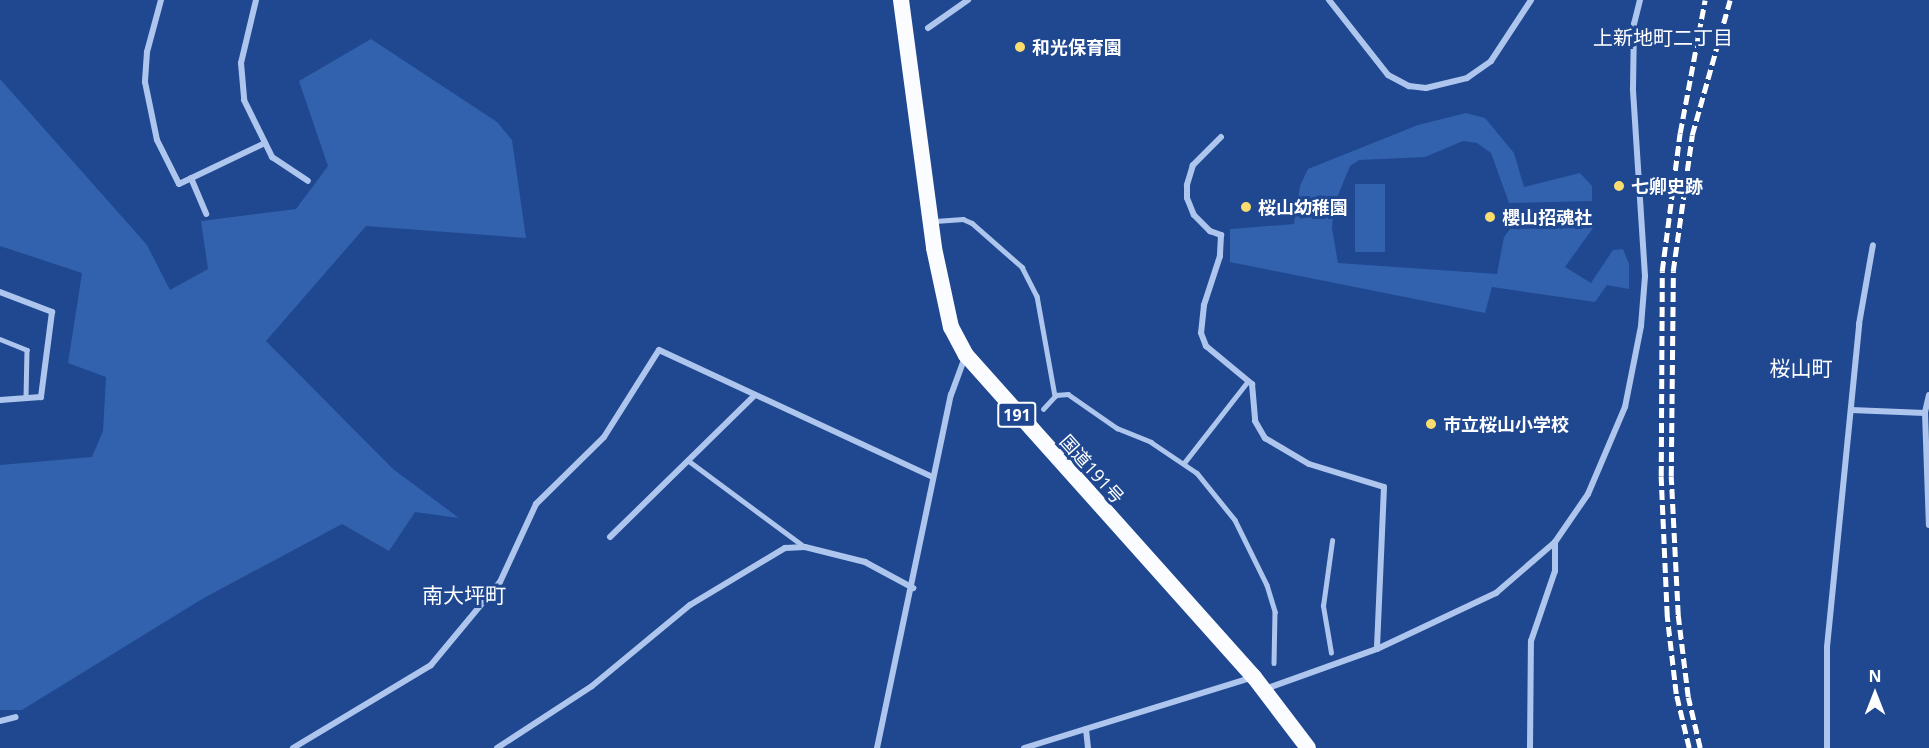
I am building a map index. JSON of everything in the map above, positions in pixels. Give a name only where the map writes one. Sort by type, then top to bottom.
[{"type":"highway","name":"国道191号","points":[[901,0],[930,221],[949,318],[966,356],[1259,683],[1308,748]]},
{"type":"street","points":[[161,0],[147,52],[149,109],[157,140],[179,184],[264,143]]},
{"type":"street","points":[[256,0],[241,79],[244,100],[264,143],[280,165],[309,181]]},
{"type":"street","points":[[928,28],[968,0]]},
{"type":"street","points":[[1329,0],[1388,75],[1409,86],[1426,88],[1467,78],[1491,61],[1523,7],[1532,0]]},
{"type":"street","points":[[1024,748],[1377,649],[1496,593],[1556,542],[1573,521],[1607,453],[1625,406],[1641,327],[1645,276],[1633,88],[1634,24],[1640,0]]},
{"type":"street","points":[[1221,137],[1193,165],[1187,184],[1189,206],[1194,215],[1210,231],[1221,235],[1220,256],[1200,329],[1206,346],[1252,384],[1255,421],[1265,438],[1309,464],[1384,486],[1377,649]]},
{"type":"street","points":[[191,178],[206,214]]},
{"type":"street","points":[[1827,748],[1827,647],[1864,284],[1873,245]]},
{"type":"street","points":[[0,292],[52,312],[41,397],[0,400]]},
{"type":"street","points":[[293,748],[431,665],[500,582],[536,504],[604,437],[659,350],[933,477]]},
{"type":"street","points":[[877,748],[913,588],[933,477],[951,395],[966,356]]},
{"type":"street","points":[[1929,395],[1925,412],[1929,525]]},
{"type":"street","points":[[610,537],[754,396]]},
{"type":"street","points":[[1851,410],[1925,412]]},
{"type":"street","points":[[1530,748],[1531,641],[1555,571],[1556,542]]},
{"type":"street","points":[[497,748],[592,686],[690,605],[784,548],[805,547],[865,562],[913,588]]},
{"type":"street","points":[[0,722],[16,717]]},
{"type":"street","points":[[1086,729],[1088,748]]},
{"type":"lane","points":[[930,221],[963,219],[972,223],[1022,267],[1037,296],[1055,396]]},
{"type":"lane","points":[[0,339],[27,350],[26,398]]},
{"type":"lane","points":[[1184,463],[1248,381]]},
{"type":"lane","points":[[1043,409],[1055,396],[1068,394],[1117,428],[1184,463],[1197,473],[1234,520],[1267,585],[1275,612],[1274,663]]},
{"type":"lane","points":[[689,461],[805,547]]},
{"type":"lane","points":[[1331,653],[1323,606],[1332,541]]},
{"type":"shaded area","points":[[371,39],[497,122],[512,140],[526,238],[366,226],[266,341],[393,469],[459,518],[415,512],[389,551],[342,524],[202,599],[22,710],[0,710],[0,465],[92,457],[103,431],[106,377],[68,363],[82,273],[0,246],[0,79],[147,245],[170,290],[208,269],[201,221],[296,209],[328,166],[299,81]]},
{"type":"shaded area","points":[[1466,113],[1485,118],[1514,153],[1524,187],[1580,173],[1592,186],[1592,201],[1509,203],[1491,153],[1477,143],[1463,141],[1425,157],[1359,160],[1350,166],[1334,205],[1332,228],[1338,263],[1497,274],[1504,237],[1510,229],[1593,228],[1565,267],[1591,283],[1613,250],[1623,249],[1629,264],[1629,289],[1607,285],[1595,302],[1492,287],[1485,313],[1230,262],[1230,229],[1294,224],[1300,186],[1308,169],[1418,125]]},
{"type":"shaded area","points":[[1355,184],[1385,184],[1385,252],[1355,252]]},
{"type":"railway","points":[[1689,748],[1676,694],[1667,616],[1661,476],[1662,271],[1680,133],[1705,0]]},
{"type":"railway","points":[[1700,748],[1688,697],[1678,615],[1671,476],[1673,271],[1692,135],[1730,0]]},
{"type":"place","name":"和光保育園","points":[[1020,47]]},
{"type":"place","name":"七卿史跡","points":[[1619,186]]},
{"type":"place","name":"桜山幼稚園","points":[[1246,207]]},
{"type":"place","name":"櫻山招魂社","points":[[1490,217]]},
{"type":"place","name":"市立桜山小学校","points":[[1431,424]]},
{"type":"district","name":"上新地町二丁目","points":[[1663,37]]},
{"type":"district","name":"桜山町","points":[[1801,368]]},
{"type":"district","name":"南大坪町","points":[[464,595]]}]
